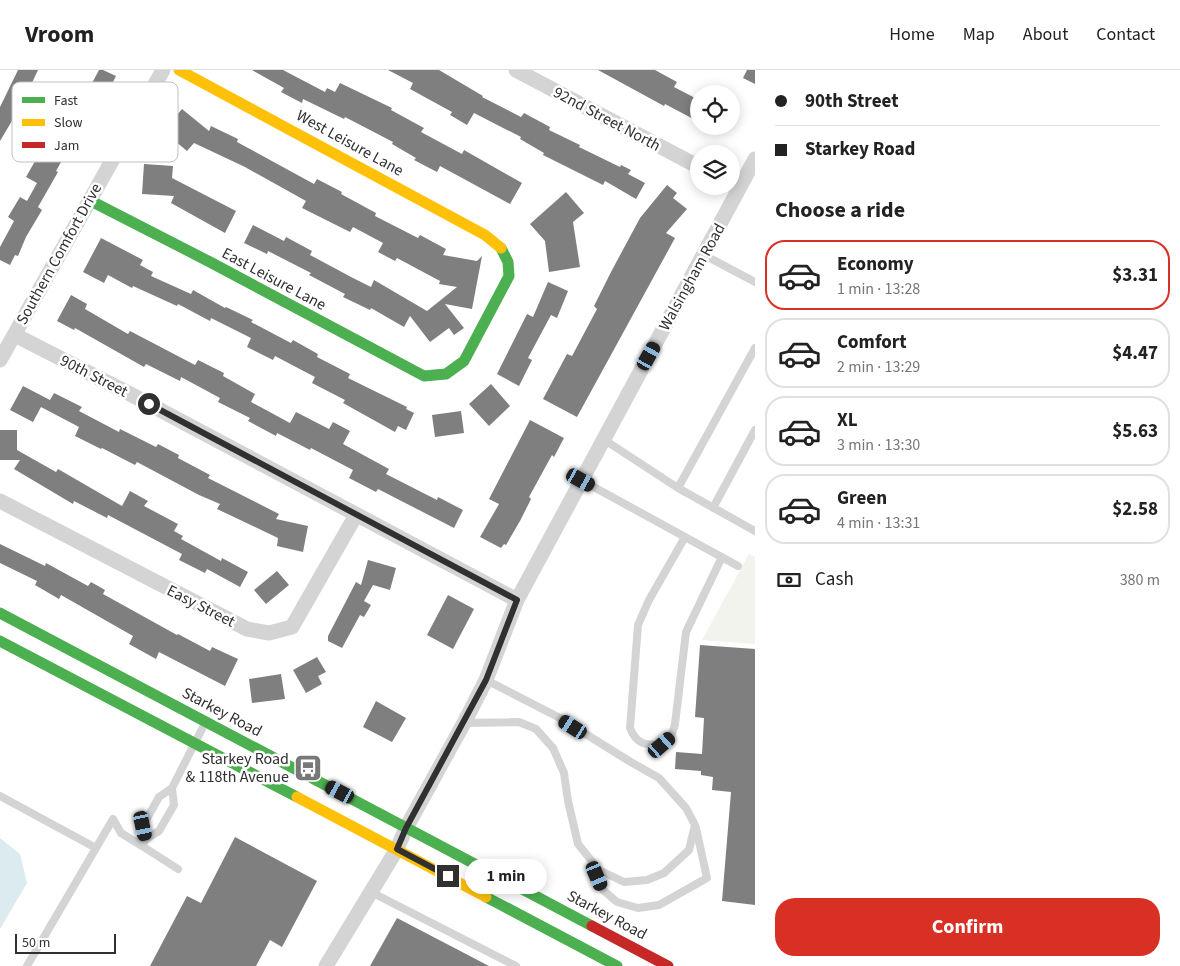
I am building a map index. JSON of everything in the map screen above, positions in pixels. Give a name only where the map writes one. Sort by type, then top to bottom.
[{"type":"main road","name":"West Leisure Lane","points":[[179,70],[485,235],[503,249],[509,262],[509,276],[464,360],[446,374]]},
{"type":"main road","name":"East Leisure Lane","points":[[89,200],[210,262],[399,364],[424,376],[446,374]]},
{"type":"main road","name":"Starkey Road","points":[[0,612],[668,966]]},
{"type":"main road","points":[[0,642],[617,966]]},
{"type":"street","name":"Southern Comfort Drive","points":[[156,82],[163,70]]},
{"type":"street","name":"92nd Street North","points":[[516,70],[690,162]]},
{"type":"street","name":"Walsingham Road","points":[[740,180],[755,159]]},
{"type":"street","name":"Southern Comfort Drive","points":[[0,360],[111,162]]},
{"type":"street","name":"Walsingham Road","points":[[326,966],[397,849],[406,828],[464,723],[486,680],[517,600],[704,256],[731,195]]},
{"type":"street","name":"90th Street","points":[[14,335],[132,395],[517,600]]},
{"type":"street","name":"Easy Street","points":[[0,501],[247,629],[269,633],[292,626],[356,515]]},
{"type":"lane","points":[[704,256],[755,282]]},
{"type":"lane","points":[[678,488],[755,348]]},
{"type":"lane","points":[[712,508],[755,430]]},
{"type":"lane","points":[[603,440],[678,488],[755,531]]},
{"type":"lane","points":[[581,480],[738,566]]},
{"type":"lane","points":[[685,537],[649,600],[638,625],[630,728],[634,738],[642,743],[662,745],[671,737],[675,724],[686,632],[722,557]]},
{"type":"lane","points":[[486,680],[560,718],[628,761],[659,778],[686,808],[695,825],[707,878],[659,906],[638,908],[617,902],[603,890],[591,862]]},
{"type":"lane","points":[[144,843],[143,826],[146,820],[160,797],[172,788],[206,722]]},
{"type":"lane","points":[[464,723],[518,722],[536,729],[553,748],[564,773],[578,844],[598,870],[624,882],[647,880],[664,874],[689,850],[695,825]]},
{"type":"lane","points":[[144,843],[159,831],[174,805],[172,788]]},
{"type":"lane","points":[[0,796],[96,848]]},
{"type":"lane","points":[[29,966],[113,819],[121,833],[144,843],[178,869]]},
{"type":"lane","points":[[371,892],[516,966]]},
{"type":"shaded area","points":[[749,554],[755,557],[755,644],[702,640]]},
{"type":"shaded area","points":[[0,838],[20,854],[27,883],[0,929]]},
{"type":"building","points":[[18,70],[38,70],[32,82],[12,82]]},
{"type":"building","points":[[99,70],[116,76],[113,82],[93,82]]},
{"type":"building","points":[[252,70],[283,70],[325,92],[327,88],[335,92],[340,83],[392,108],[391,110],[424,128],[421,132],[462,154],[464,150],[522,183],[510,204],[440,166],[437,172],[414,160],[416,158],[392,144],[393,142],[345,117],[344,119],[303,99],[302,103],[281,92],[284,88]]},
{"type":"building","points":[[388,70],[439,70],[482,97],[521,117],[524,113],[550,127],[549,130],[580,145],[579,147],[620,167],[621,165],[631,170],[628,174],[645,183],[636,199],[605,181],[603,185],[543,155],[544,153],[520,139],[521,137],[474,113],[467,125],[450,115],[452,112],[410,89],[413,83]]},
{"type":"building","points":[[598,70],[655,70],[677,82],[674,87],[690,95],[690,117],[665,104],[664,106]]},
{"type":"building","points":[[747,70],[755,70],[755,84],[743,78]]},
{"type":"building","points":[[12,82],[12,121],[0,141],[0,107]]},
{"type":"building","points":[[182,109],[209,131],[211,126],[238,139],[237,142],[314,184],[317,179],[342,192],[341,194],[376,213],[375,216],[418,238],[420,235],[446,249],[443,255],[477,261],[482,256],[472,309],[445,304],[464,328],[454,335],[449,328],[430,342],[410,316],[404,327],[371,308],[370,310],[343,297],[345,294],[309,275],[311,273],[268,251],[267,254],[244,243],[253,225],[284,241],[286,237],[312,251],[310,255],[353,278],[371,287],[374,280],[427,311],[457,287],[439,284],[440,281],[397,258],[395,261],[378,252],[383,243],[353,227],[350,232],[302,208],[306,201],[245,167],[194,143],[187,151],[178,144],[178,114]]},
{"type":"building","points":[[34,162],[61,162],[56,171],[58,172],[38,207],[42,210],[26,237],[18,256],[15,255],[10,265],[0,260],[0,247],[14,221],[8,217],[20,197],[27,201],[37,183],[26,177]]},
{"type":"building","points":[[144,164],[173,166],[172,178],[236,211],[225,233],[171,203],[174,196],[142,194]]},
{"type":"building","points":[[667,185],[677,193],[673,198],[687,209],[666,233],[675,238],[577,417],[543,399],[567,354],[572,356],[597,309],[594,306],[640,218]]},
{"type":"building","points":[[566,192],[584,213],[573,222],[580,267],[549,272],[545,241],[530,224]]},
{"type":"building","points":[[101,238],[143,260],[140,265],[153,272],[151,276],[191,294],[193,290],[225,308],[253,320],[251,322],[291,343],[293,340],[318,354],[317,357],[350,374],[348,378],[407,407],[406,409],[414,413],[406,430],[398,426],[395,432],[343,403],[345,400],[312,383],[315,377],[275,356],[273,360],[247,347],[251,338],[211,318],[210,321],[178,304],[177,306],[133,286],[132,288],[108,275],[104,283],[83,272]]},
{"type":"building","points":[[548,282],[568,291],[557,318],[551,315],[528,358],[532,360],[519,386],[497,374],[527,314],[533,317]]},
{"type":"building","points":[[71,295],[87,304],[85,309],[128,334],[130,331],[195,365],[198,360],[224,373],[223,376],[255,394],[251,402],[290,423],[296,412],[329,429],[333,422],[350,431],[343,444],[389,469],[386,474],[437,500],[438,497],[463,510],[454,528],[378,489],[376,492],[349,478],[353,470],[311,448],[310,450],[277,433],[276,436],[248,421],[250,418],[218,402],[220,398],[181,377],[180,381],[146,364],[144,367],[75,328],[74,330],[57,321]]},
{"type":"building","points":[[491,384],[510,406],[489,426],[469,404]]},
{"type":"building","points":[[23,386],[50,400],[54,393],[82,407],[79,411],[119,432],[120,429],[156,447],[158,444],[179,455],[178,458],[210,475],[208,478],[279,514],[276,519],[308,526],[303,552],[277,546],[278,538],[217,509],[220,504],[137,462],[135,465],[75,436],[79,427],[41,407],[33,422],[10,410]]},
{"type":"building","points":[[461,411],[464,433],[435,437],[432,415]]},
{"type":"building","points":[[530,420],[564,438],[554,457],[552,455],[529,497],[531,499],[520,521],[506,545],[504,544],[501,548],[480,537],[499,504],[489,499]]},
{"type":"building","points":[[0,430],[17,430],[17,450],[56,472],[58,469],[122,506],[130,491],[148,501],[144,506],[178,524],[174,531],[183,536],[181,539],[221,561],[222,558],[248,572],[240,587],[207,569],[205,573],[179,560],[182,554],[108,515],[107,518],[74,501],[73,504],[14,469],[20,460],[0,460]]},
{"type":"building","points":[[0,544],[45,566],[46,563],[88,586],[91,582],[105,590],[103,594],[177,635],[210,651],[212,647],[238,659],[225,686],[159,652],[156,659],[129,644],[133,636],[61,595],[59,599],[35,585],[37,581],[0,563]]},
{"type":"building","points":[[368,560],[396,568],[390,590],[373,585],[364,601],[371,605],[364,617],[360,615],[342,648],[328,641],[328,636],[356,582],[361,585]]},
{"type":"building","points":[[277,571],[289,585],[266,604],[254,590]]},
{"type":"building","points":[[448,595],[474,609],[453,649],[427,635]]},
{"type":"building","points":[[700,645],[755,649],[755,905],[722,901],[731,792],[712,790],[713,777],[701,775],[701,771],[675,769],[676,752],[702,754],[704,718],[695,717]]},
{"type":"building","points":[[317,657],[326,672],[318,676],[322,684],[306,693],[293,670]]},
{"type":"building","points":[[281,674],[285,699],[252,703],[249,679]]},
{"type":"building","points":[[376,701],[406,718],[392,742],[363,727]]},
{"type":"building","points":[[235,837],[317,881],[282,947],[270,940],[256,966],[150,966],[187,896],[201,903]]},
{"type":"building","points":[[397,918],[489,966],[370,966]]},
{"type":"traffic: fast","points":[[89,200],[424,376],[446,374],[464,361],[509,276],[508,262],[501,248]]},
{"type":"traffic: fast","points":[[0,613],[592,926]]},
{"type":"traffic: fast","points":[[0,641],[297,797]]},
{"type":"traffic: fast","points":[[486,897],[617,966]]},
{"type":"traffic: slow","points":[[179,70],[485,235],[501,248]]},
{"type":"traffic: slow","points":[[297,797],[486,897]]},
{"type":"traffic: jam","points":[[592,926],[668,966]]},
{"type":"place","name":"Starkey Road & 118th Avenue","points":[[308,768]]},
{"type":"route","points":[[149,404],[517,600],[486,680],[406,828],[397,849],[448,876]]}]
